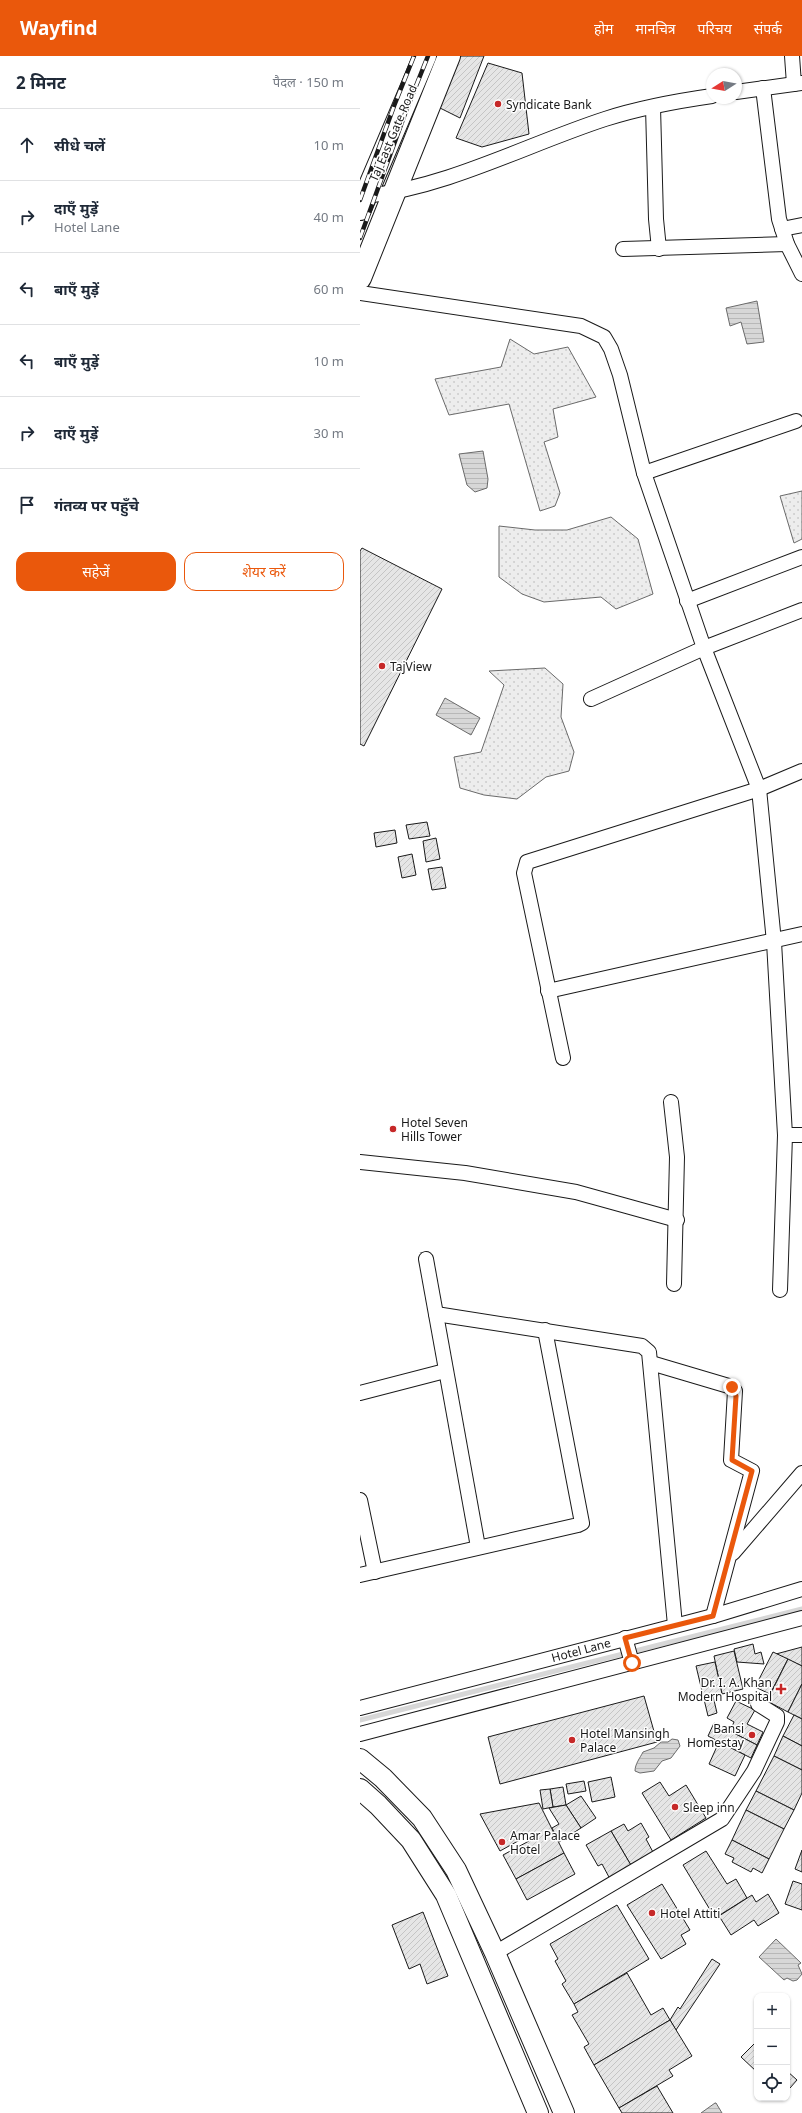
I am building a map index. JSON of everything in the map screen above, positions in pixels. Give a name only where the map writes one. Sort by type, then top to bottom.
[{"type":"main road","name":"Taj East Gate Road","points":[[363,202],[425,56]]},
{"type":"main road","points":[[360,278],[392,193],[449,56]]},
{"type":"main road","points":[[360,1759],[383,1778],[422,1818],[456,1870],[495,1954],[564,2113]]},
{"type":"main road","points":[[360,1789],[378,1805],[411,1840],[446,1895],[538,2113]]},
{"type":"street","points":[[742,91],[798,83],[792,56]]},
{"type":"street","points":[[763,88],[775,199],[787,244],[802,274]]},
{"type":"street","points":[[363,202],[482,166],[606,118],[706,97]]},
{"type":"street","points":[[653,107],[656,219],[659,249]]},
{"type":"street","points":[[782,229],[802,225]]},
{"type":"street","points":[[623,249],[787,244]]},
{"type":"street","points":[[360,293],[581,326],[604,337],[611,349],[620,375],[644,473],[687,601],[759,789],[774,942],[784,1135],[780,1290]]},
{"type":"street","points":[[644,473],[796,421]]},
{"type":"street","points":[[687,601],[802,557]]},
{"type":"street","points":[[591,699],[704,648],[802,610]]},
{"type":"street","points":[[563,1058],[524,873],[527,862],[759,789],[802,772]]},
{"type":"street","points":[[548,991],[774,942],[802,934]]},
{"type":"street","points":[[671,1102],[677,1157],[674,1284]]},
{"type":"street","points":[[784,1135],[802,1135]]},
{"type":"street","points":[[360,1162],[465,1174],[576,1192],[676,1220]]},
{"type":"street","points":[[426,1259],[445,1371],[478,1547]]},
{"type":"street","points":[[436,1314],[642,1346],[649,1352],[675,1625]]},
{"type":"street","points":[[360,1575],[582,1523],[545,1330]]},
{"type":"street","points":[[651,1363],[732,1387],[735,1391],[732,1460],[752,1471],[713,1616]]},
{"type":"street","points":[[360,1393],[445,1371]]},
{"type":"street","points":[[730,1557],[802,1473]]},
{"type":"street","points":[[360,1500],[375,1572]]},
{"type":"street","name":"Hotel Lane","points":[[360,1708],[713,1616],[802,1589]]},
{"type":"street","name":"Hotel Lane","points":[[360,1734],[802,1618]]},
{"type":"street","points":[[625,1638],[632,1663]]},
{"type":"street","points":[[495,1954],[722,1819],[754,1771],[777,1722],[777,1716],[773,1712],[758,1704]]},
{"type":"shaded area","points":[[757,301],[764,342],[747,344],[741,322],[730,326],[726,308]]},
{"type":"shaded area","points":[[510,339],[534,354],[568,347],[596,397],[553,409],[558,437],[544,442],[560,493],[555,506],[540,511],[509,404],[449,415],[435,379],[501,367]]},
{"type":"shaded area","points":[[483,451],[488,479],[487,488],[475,492],[467,485],[459,454]]},
{"type":"shaded area","points":[[802,491],[802,539],[794,543],[780,496]]},
{"type":"shaded area","points":[[611,517],[638,539],[653,594],[616,609],[601,597],[544,602],[522,594],[499,577],[499,526],[535,530],[567,530]]},
{"type":"shaded area","points":[[545,668],[563,684],[561,717],[574,752],[569,771],[546,777],[517,799],[484,795],[460,788],[454,757],[481,752],[504,685],[489,671]]},
{"type":"shaded area","points":[[445,698],[480,718],[471,735],[436,715]]},
{"type":"shaded area","points":[[672,1739],[678,1740],[680,1746],[671,1758],[662,1761],[654,1771],[640,1773],[635,1771],[637,1763],[643,1752],[654,1748],[661,1742],[668,1742]]},
{"type":"shaded area","points":[[776,1939],[801,1963],[798,1965],[802,1974],[797,1980],[793,1981],[787,1978],[784,1980],[759,1957]]},
{"type":"shaded area","points":[[715,2103],[722,2113],[701,2113]]},
{"type":"building","points":[[454,56],[484,56],[460,118],[434,105]]},
{"type":"building","name":"Syndicate Bank","points":[[488,63],[522,73],[529,134],[482,147],[456,138]]},
{"type":"building","name":"TajView","points":[[362,548],[442,589],[364,746],[360,744],[360,551]]},
{"type":"building","points":[[427,822],[430,836],[409,839],[406,825]]},
{"type":"building","points":[[395,830],[397,843],[376,847],[374,833]]},
{"type":"building","points":[[436,838],[440,859],[426,862],[423,841]]},
{"type":"building","points":[[412,854],[416,875],[402,878],[398,857]]},
{"type":"building","points":[[442,867],[446,888],[432,890],[428,869]]},
{"type":"building","points":[[753,1644],[755,1654],[761,1652],[764,1664],[737,1662],[734,1649]]},
{"type":"building","points":[[802,1647],[802,1666],[776,1654]]},
{"type":"building","points":[[734,1651],[743,1689],[722,1694],[714,1656]]},
{"type":"building","points":[[773,1652],[788,1659],[770,1694],[755,1687]]},
{"type":"building","points":[[788,1659],[802,1666],[802,1684],[788,1712],[767,1701]]},
{"type":"building","points":[[715,1662],[722,1694],[713,1696],[717,1713],[708,1716],[696,1666]]},
{"type":"building","points":[[802,1684],[802,1719],[788,1712]]},
{"type":"building","name":"Hotel Mansingh Palace","points":[[644,1696],[657,1742],[500,1784],[488,1737]]},
{"type":"building","points":[[736,1701],[755,1710],[747,1724],[763,1732],[757,1745],[730,1731],[734,1722],[727,1718]]},
{"type":"building","points":[[794,1715],[802,1719],[802,1746],[783,1736]]},
{"type":"building","points":[[714,1723],[757,1745],[751,1758],[708,1736]]},
{"type":"building","points":[[783,1736],[802,1746],[802,1770],[774,1756]]},
{"type":"building","points":[[719,1742],[745,1755],[735,1776],[709,1764]]},
{"type":"building","points":[[774,1756],[802,1770],[802,1793],[794,1810],[756,1791]]},
{"type":"building","points":[[611,1777],[615,1797],[592,1802],[588,1782]]},
{"type":"building","points":[[584,1781],[586,1791],[568,1794],[566,1784]]},
{"type":"building","name":"Sleep inn","points":[[660,1782],[669,1796],[686,1785],[706,1818],[671,1840],[642,1793]]},
{"type":"building","points":[[563,1787],[566,1805],[553,1807],[550,1789]]},
{"type":"building","points":[[550,1789],[553,1807],[543,1809],[540,1790]]},
{"type":"building","points":[[756,1791],[794,1810],[784,1829],[746,1810]]},
{"type":"building","points":[[581,1796],[596,1818],[581,1828],[566,1805]]},
{"type":"building","points":[[539,1803],[564,1853],[516,1879],[503,1855],[529,1841],[527,1836],[500,1851],[480,1814]]},
{"type":"building","points":[[566,1805],[581,1828],[559,1842],[552,1828],[559,1824],[549,1808]]},
{"type":"building","points":[[746,1810],[784,1829],[769,1859],[732,1840]]},
{"type":"building","points":[[641,1823],[649,1837],[646,1839],[654,1854],[632,1867],[611,1831],[624,1824],[628,1831]]},
{"type":"building","points":[[611,1831],[632,1867],[610,1879],[602,1864],[598,1866],[586,1845]]},
{"type":"building","points":[[732,1840],[769,1859],[762,1873],[753,1868],[751,1872],[732,1862],[734,1858],[725,1854]]},
{"type":"building","points":[[802,1850],[802,1872],[795,1869]]},
{"type":"building","points":[[706,1851],[727,1884],[736,1879],[747,1898],[715,1918],[683,1865]]},
{"type":"building","points":[[564,1853],[575,1874],[527,1900],[516,1879]]},
{"type":"building","points":[[793,1881],[802,1884],[802,1910],[785,1904]]},
{"type":"building","points":[[662,1884],[690,1930],[681,1935],[686,1944],[661,1959],[627,1905]]},
{"type":"building","points":[[768,1894],[779,1913],[758,1926],[754,1920],[731,1935],[719,1916],[752,1895],[756,1902]]},
{"type":"building","points":[[617,1905],[649,1959],[574,2004],[562,1984],[566,1981],[555,1961],[558,1959],[550,1944]]},
{"type":"building","points":[[423,1912],[448,1976],[427,1984],[420,1964],[409,1969],[392,1925]]},
{"type":"building","points":[[712,1959],[720,1964],[676,2030],[670,2020],[678,2007],[680,2009]]},
{"type":"building","points":[[627,1973],[651,2015],[663,2008],[670,2020],[594,2065],[584,2047],[589,2044],[572,2015],[578,2012],[574,2004]]},
{"type":"building","points":[[670,2020],[692,2056],[669,2070],[673,2076],[619,2108],[594,2065]]},
{"type":"building","points":[[754,2044],[754,2069],[741,2057]]},
{"type":"building","points":[[790,2074],[797,2080],[790,2088]]},
{"type":"building","points":[[657,2086],[673,2113],[622,2113],[619,2108]]},
{"type":"waterway","points":[[360,1720],[802,1609]]},
{"type":"railway","points":[[360,200],[414,56]]},
{"type":"railway","points":[[360,238],[406,111],[428,56]]},
{"type":"place","name":"Syndicate Bank","points":[[498,104]]},
{"type":"place","name":"TajView","points":[[382,666]]},
{"type":"place","name":"Hotel Seven Hills Tower","points":[[393,1129]]},
{"type":"place","name":"Dr. I. A. Khan Modern Hospital","points":[[781,1689]]},
{"type":"place","name":"Bansi Homestay","points":[[752,1735]]},
{"type":"place","name":"Hotel Mansingh Palace","points":[[572,1740]]},
{"type":"place","name":"Sleep inn","points":[[675,1807]]},
{"type":"place","name":"Amar Palace Hotel","points":[[502,1842]]},
{"type":"place","name":"Hotel Attiti","points":[[652,1913]]},
{"type":"route","points":[[632,1663],[625,1638],[713,1616],[752,1471],[750,1468],[733,1462],[731,1458],[736,1396],[732,1387]]}]
